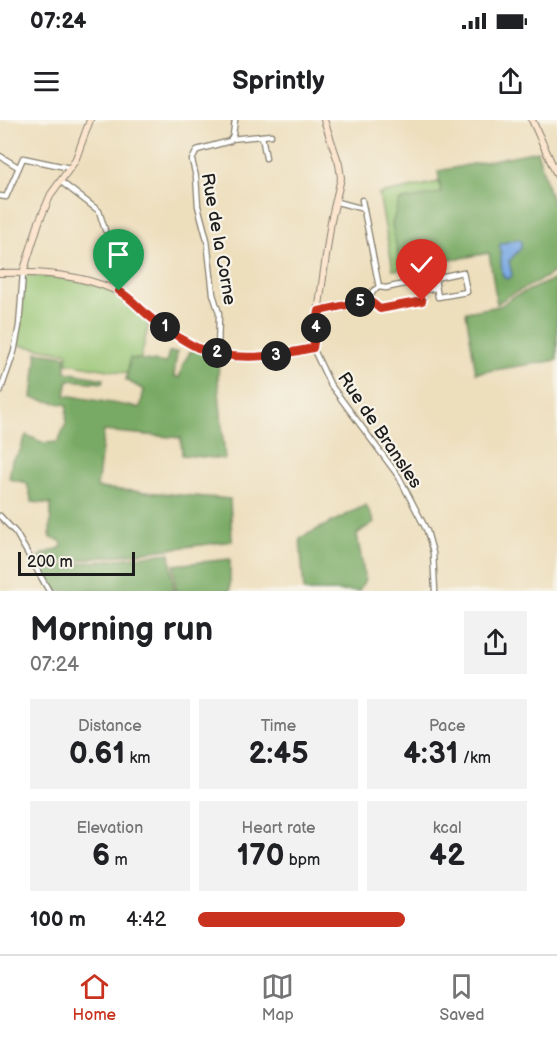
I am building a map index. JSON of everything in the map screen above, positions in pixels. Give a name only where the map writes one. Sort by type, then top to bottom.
[{"type":"street","points":[[0,392],[14,352],[24,273],[39,222],[51,194],[75,161],[90,120]]},
{"type":"street","points":[[235,120],[231,139],[271,135]]},
{"type":"street","points":[[0,273],[78,277],[108,286],[126,296],[156,321],[197,348],[218,353],[260,357],[315,351],[314,338],[341,171],[324,120]]},
{"type":"street","points":[[532,120],[557,175]]},
{"type":"street","points":[[262,136],[266,158]]},
{"type":"street","name":"Rue de la Corne","points":[[218,353],[219,313],[213,294],[207,240],[198,206],[193,155],[197,150],[228,142],[231,139]]},
{"type":"street","points":[[0,156],[18,167]]},
{"type":"street","points":[[0,196],[6,197],[23,158],[70,168]]},
{"type":"street","points":[[60,181],[99,211],[105,230]]},
{"type":"street","points":[[362,200],[379,287]]},
{"type":"street","points":[[337,202],[364,209]]},
{"type":"street","points":[[463,272],[467,292],[438,297],[436,288],[435,278],[463,272]]},
{"type":"street","points":[[418,281],[422,301],[383,308],[376,307],[369,300],[373,291],[379,287],[386,288],[418,281]]},
{"type":"street","points":[[420,291],[436,288]]},
{"type":"street","points":[[319,311],[369,300]]},
{"type":"street","name":"Rue de Bransles","points":[[315,351],[342,401],[399,477],[427,531],[433,552],[435,591]]},
{"type":"street","points":[[0,516],[16,534],[49,591]]},
{"type":"green space","points":[[537,151],[553,205],[557,210],[557,269],[497,304],[489,253],[401,269],[392,224],[399,201],[441,193],[438,171]]},
{"type":"green space","points":[[439,182],[441,193],[392,224],[401,269],[393,270],[379,194]]},
{"type":"green space","points":[[25,275],[96,285],[117,295],[150,317],[137,375],[67,363],[68,353],[18,345]]},
{"type":"green space","points":[[557,278],[557,360],[476,373],[466,312],[500,306],[513,297]]},
{"type":"green space","points":[[195,350],[219,359],[218,380],[225,459],[182,455],[181,438],[104,431],[97,488],[230,499],[232,541],[42,565],[39,556],[62,547],[61,541],[50,538],[51,504],[32,502],[27,483],[9,479],[12,460],[19,453],[26,435],[44,443],[58,442],[66,423],[67,405],[32,398],[37,352],[66,356],[66,372],[104,379],[103,383],[68,380],[65,395],[140,408],[144,390],[126,380],[130,358],[166,363],[169,352],[177,352],[174,376],[179,378],[183,364],[190,352]]},
{"type":"green space","points":[[366,505],[374,522],[357,534],[365,580],[359,591],[304,591],[300,538]]},
{"type":"green space","points":[[170,553],[174,591],[56,591],[39,568]]},
{"type":"green space","points":[[230,559],[230,591],[176,591],[174,565]]},
{"type":"water","points":[[518,239],[521,241],[521,248],[509,261],[512,275],[505,279],[502,273],[500,244]]},
{"type":"route","points":[[119,291],[156,321],[197,348],[222,354],[260,357],[277,356],[313,348],[319,311],[369,300],[380,309],[422,301]]}]
